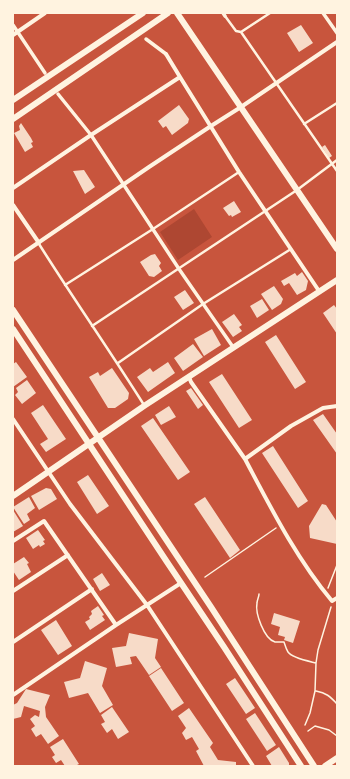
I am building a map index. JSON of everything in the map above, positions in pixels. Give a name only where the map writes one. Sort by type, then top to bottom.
[{"type":"street","points":[[15,33],[45,13]]},
{"type":"street","points":[[13,100],[143,13]]},
{"type":"street","points":[[13,119],[168,13]]},
{"type":"street","points":[[177,13],[337,249]]},
{"type":"street","points":[[323,13],[337,33]]},
{"type":"street","points":[[13,25],[15,33],[45,73]]},
{"type":"street","points":[[146,39],[166,54],[239,172],[319,291]]},
{"type":"street","points":[[13,260],[337,42]]},
{"type":"street","points":[[13,188],[180,77]]},
{"type":"street","points":[[58,94],[91,135],[179,269],[233,347]]},
{"type":"street","points":[[13,205],[39,243]]},
{"type":"street","points":[[13,496],[144,406],[337,280]]},
{"type":"street","points":[[13,310],[211,607],[314,766]]},
{"type":"street","points":[[13,329],[90,442],[301,766]]},
{"type":"street","points":[[189,377],[245,459],[280,526],[316,581],[332,601],[337,598]]},
{"type":"street","points":[[245,459],[291,426],[323,408],[337,406]]},
{"type":"street","points":[[13,419],[70,504],[147,605],[253,766]]},
{"type":"street","points":[[13,541],[44,521],[116,625]]},
{"type":"street","points":[[13,591],[68,555]]},
{"type":"street","points":[[13,695],[181,583]]},
{"type":"street","points":[[13,642],[92,589]]},
{"type":"street","points":[[325,766],[337,758]]},
{"type":"lane","points":[[241,32],[270,13]]},
{"type":"lane","points":[[224,15],[236,31],[241,32],[337,171]]},
{"type":"lane","points":[[304,124],[337,103]]},
{"type":"lane","points":[[92,326],[297,190],[337,160]]},
{"type":"lane","points":[[65,285],[154,229],[239,172]]},
{"type":"lane","points":[[39,243],[65,285],[118,363],[144,406]]},
{"type":"lane","points":[[118,363],[203,304],[291,249]]},
{"type":"path","points":[[205,577],[280,526]]},
{"type":"path","points":[[326,594],[337,565]]},
{"type":"path","points":[[259,594],[256,604],[258,613],[261,624],[270,639],[275,642],[284,642],[287,651],[290,654],[300,659],[316,663]]},
{"type":"path","points":[[305,725],[310,713],[315,691],[318,650],[332,601]]},
{"type":"path","points":[[315,691],[325,693],[337,704]]},
{"type":"path","points":[[308,730],[315,726],[329,730],[337,736]]},
{"type":"shaded area","points":[[194,209],[212,237],[178,260],[160,232]]},
{"type":"building","points":[[301,25],[313,43],[299,52],[287,33]]},
{"type":"building","points":[[179,105],[189,119],[188,123],[172,135],[166,126],[163,128],[158,121]]},
{"type":"building","points":[[21,123],[33,142],[31,143],[33,147],[25,152],[14,133],[20,130],[19,126]]},
{"type":"building","points":[[325,145],[332,156],[329,158],[322,147]]},
{"type":"building","points":[[84,170],[95,187],[85,194],[73,171]]},
{"type":"building","points":[[234,201],[241,212],[232,217],[231,215],[229,216],[223,208]]},
{"type":"building","points":[[155,254],[161,263],[159,266],[162,271],[154,277],[149,276],[140,262]]},
{"type":"building","points":[[302,272],[308,281],[306,290],[297,295],[289,283],[284,286],[281,281],[295,273],[297,276]]},
{"type":"building","points":[[274,286],[283,299],[281,304],[272,310],[261,294]]},
{"type":"building","points":[[185,290],[194,303],[183,310],[174,297]]},
{"type":"building","points":[[262,299],[269,310],[257,318],[250,306]]},
{"type":"building","points":[[334,305],[337,309],[337,334],[323,313]]},
{"type":"building","points":[[234,314],[242,325],[239,327],[242,331],[233,337],[222,322]]},
{"type":"building","points":[[212,329],[221,345],[204,356],[194,339]]},
{"type":"building","points":[[276,335],[306,382],[295,389],[265,342]]},
{"type":"building","points":[[193,344],[203,357],[183,371],[174,358]]},
{"type":"building","points":[[16,362],[27,377],[13,387],[13,364]]},
{"type":"building","points":[[168,362],[175,373],[148,392],[137,377],[150,368],[153,372]]},
{"type":"building","points":[[112,368],[129,393],[128,399],[115,408],[108,408],[89,377],[98,372],[100,376]]},
{"type":"building","points":[[222,374],[252,420],[239,428],[209,382]]},
{"type":"building","points":[[27,380],[36,393],[22,404],[15,395],[18,392],[16,388]]},
{"type":"building","points":[[191,388],[203,405],[198,409],[186,391]]},
{"type":"building","points":[[43,405],[66,439],[46,452],[40,444],[48,439],[31,413]]},
{"type":"building","points":[[169,406],[176,417],[161,425],[155,415]]},
{"type":"building","points":[[323,414],[337,434],[337,454],[313,420]]},
{"type":"building","points":[[153,418],[190,472],[178,480],[141,426]]},
{"type":"building","points":[[273,446],[308,501],[298,508],[262,453]]},
{"type":"building","points":[[88,475],[109,506],[97,514],[77,482]]},
{"type":"building","points":[[46,488],[51,489],[57,499],[39,510],[31,496]]},
{"type":"building","points":[[29,497],[35,508],[27,514],[30,520],[24,524],[13,507]]},
{"type":"building","points":[[205,497],[240,550],[230,558],[194,504]]},
{"type":"building","points":[[322,504],[326,505],[337,522],[337,544],[310,538],[309,526]]},
{"type":"building","points":[[13,510],[23,526],[13,532]]},
{"type":"building","points":[[38,530],[45,540],[43,541],[45,544],[40,547],[39,545],[33,549],[26,538]]},
{"type":"building","points":[[24,557],[29,563],[27,564],[31,572],[19,580],[13,571],[13,564]]},
{"type":"building","points":[[102,573],[110,585],[100,591],[93,579]]},
{"type":"building","points":[[98,606],[104,615],[102,616],[105,620],[90,630],[85,622],[90,619],[89,617],[92,614],[91,611]]},
{"type":"building","points":[[274,613],[300,621],[293,643],[284,640],[285,637],[278,635],[280,627],[271,624]]},
{"type":"building","points":[[56,620],[72,646],[58,655],[41,630]]},
{"type":"building","points":[[129,633],[158,639],[155,658],[161,667],[149,675],[136,656],[130,657],[132,664],[116,667],[112,648],[126,646]]},
{"type":"building","points":[[85,661],[107,668],[102,686],[113,705],[100,713],[88,693],[69,698],[64,682],[80,678]]},
{"type":"building","points":[[161,668],[184,703],[172,711],[149,676]]},
{"type":"building","points":[[235,678],[255,708],[246,714],[226,684]]},
{"type":"building","points":[[26,689],[50,695],[45,707],[46,717],[59,736],[48,744],[41,734],[36,737],[31,729],[35,726],[30,719],[35,715],[39,717],[40,711],[24,706],[21,717],[13,719],[13,705],[17,703]]},
{"type":"building","points":[[112,707],[129,732],[118,739],[112,729],[107,733],[101,724],[105,722],[101,715]]},
{"type":"building","points":[[189,708],[213,743],[210,747],[218,760],[236,762],[236,766],[204,766],[196,751],[199,749],[192,737],[186,740],[182,733],[186,728],[178,716]]},
{"type":"building","points":[[255,713],[276,745],[267,751],[246,719]]},
{"type":"building","points":[[63,739],[79,764],[75,766],[65,766],[61,760],[56,763],[52,757],[55,755],[50,747]]},
{"type":"building","points":[[279,747],[289,763],[289,766],[272,766],[266,756]]}]
